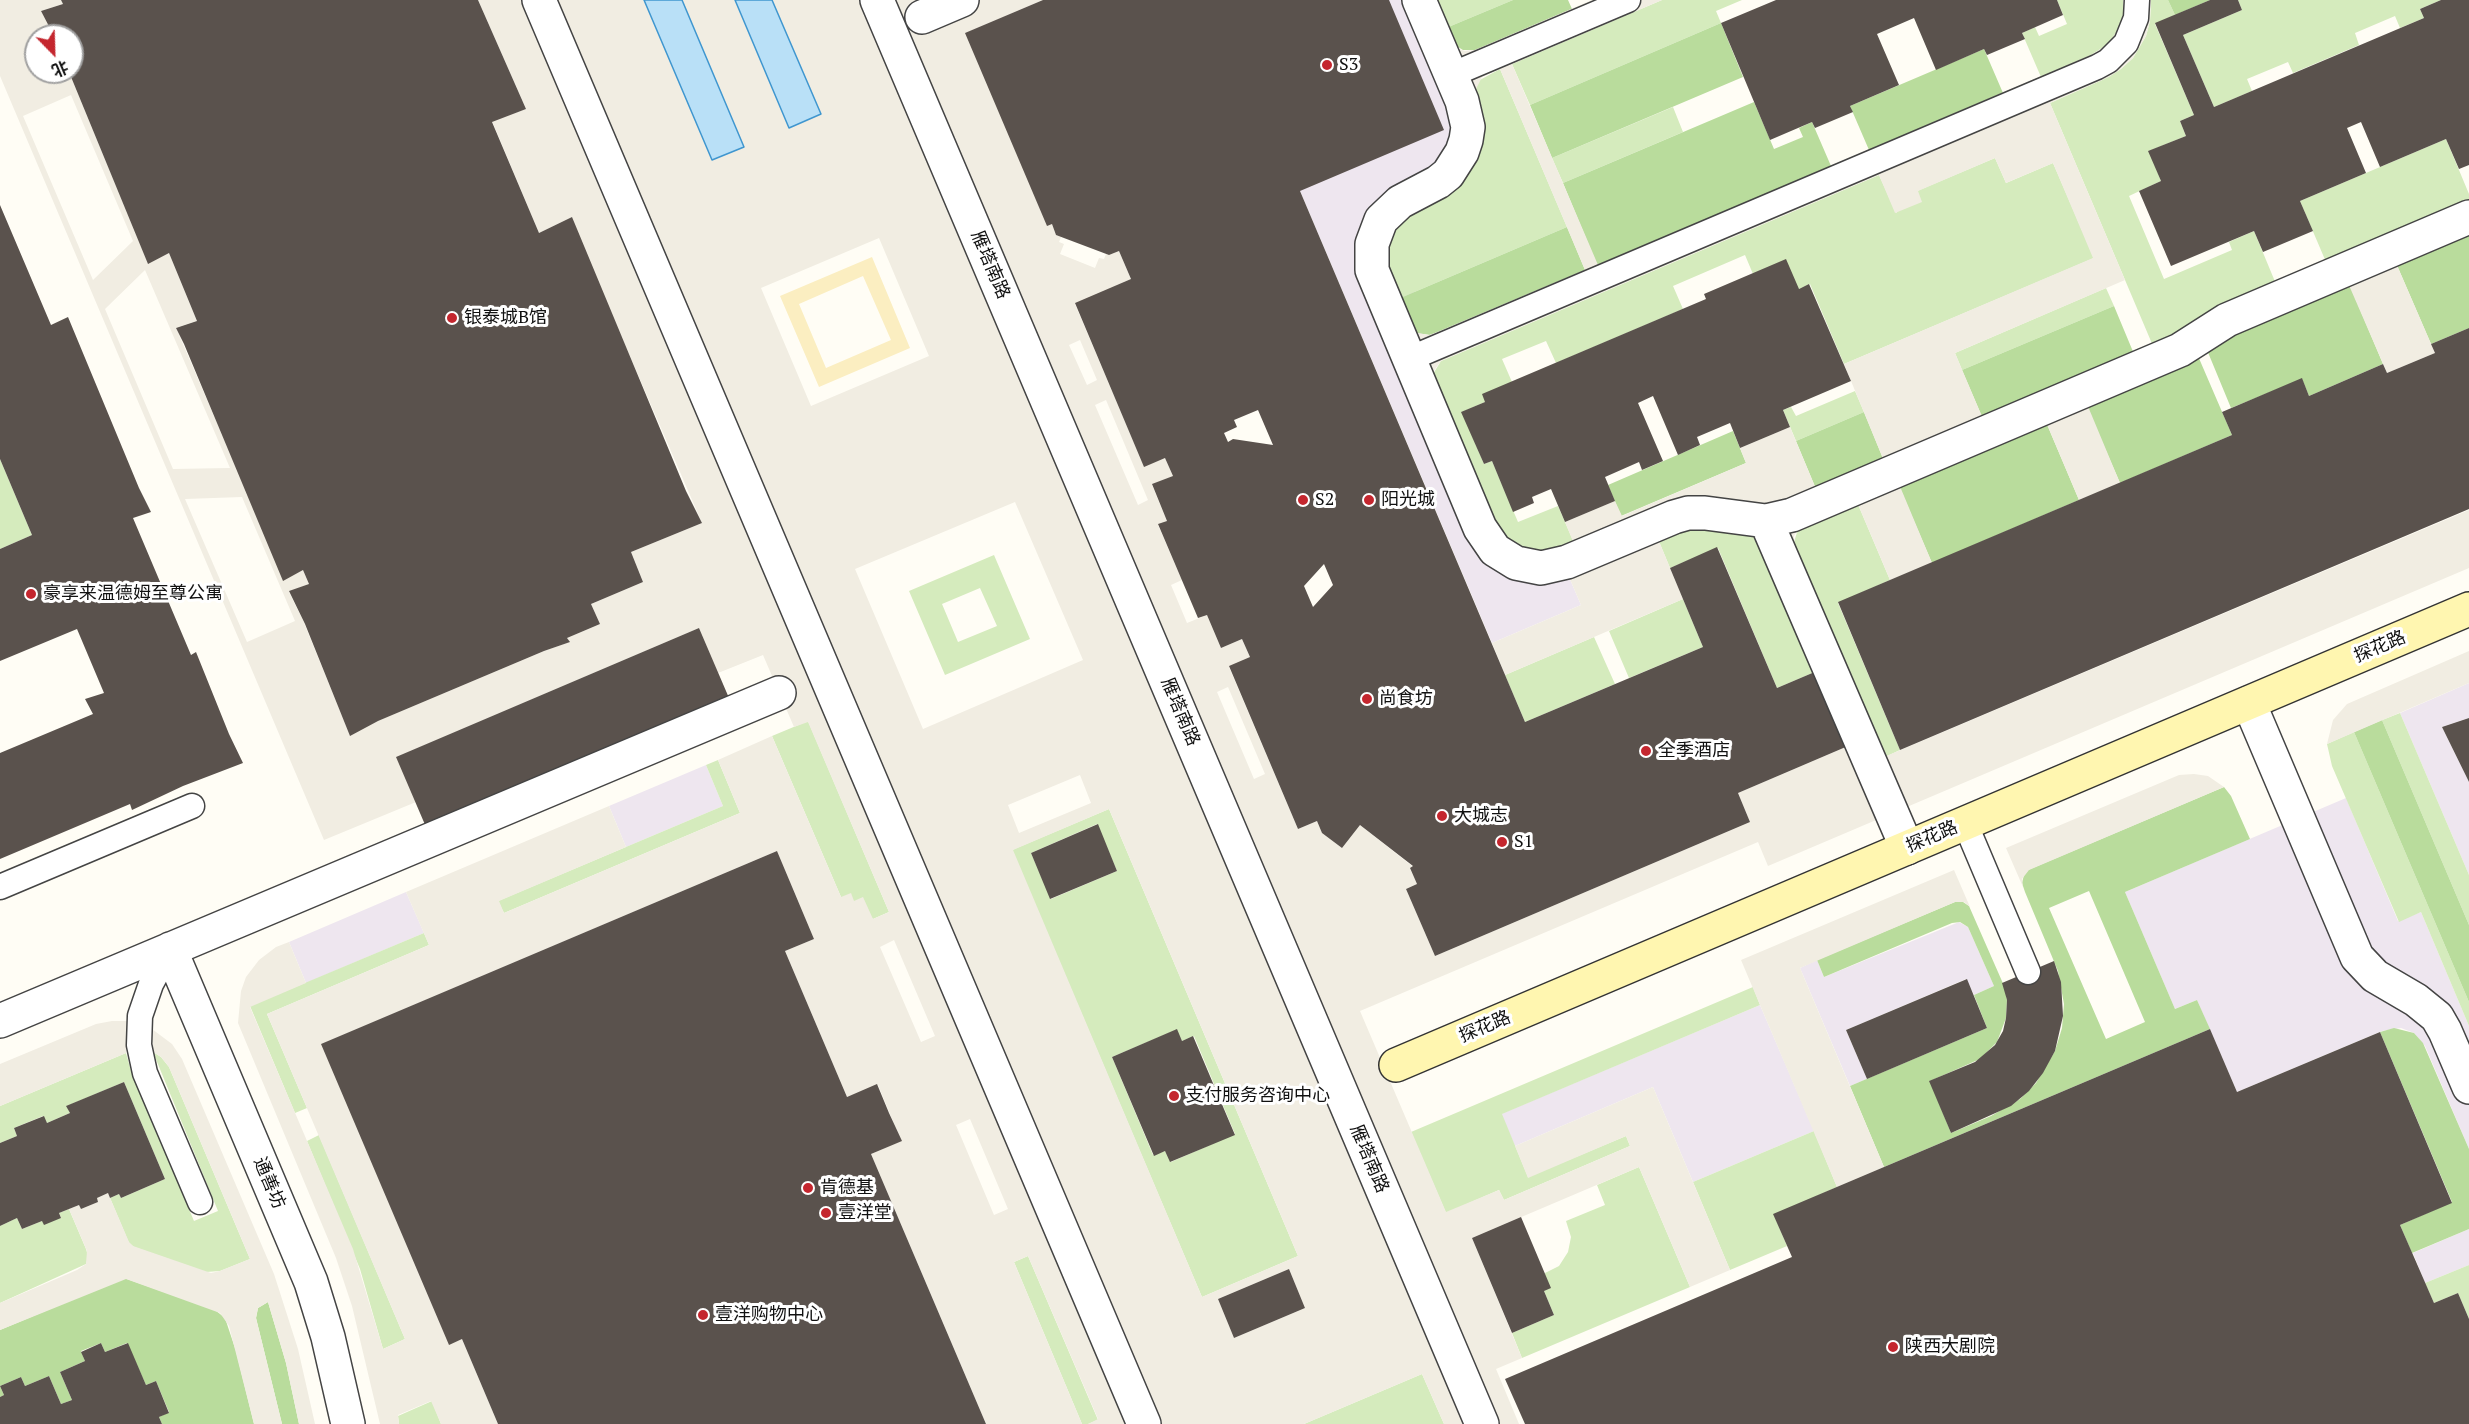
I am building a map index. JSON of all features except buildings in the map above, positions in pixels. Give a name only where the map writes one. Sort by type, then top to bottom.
[{"type":"street","points":[[539,0],[1144,1424]]},
{"type":"street","name":"雁塔南路","points":[[877,0],[1482,1424]]},
{"type":"street","points":[[922,17],[962,0]]},
{"type":"street","points":[[1419,0],[1451,75],[1466,114],[1468,127],[1462,152],[1452,169],[1438,182],[1405,198],[1390,210],[1375,231],[1372,244],[1372,270],[1480,528],[1495,550],[1516,563],[1541,568],[1567,562],[1688,513],[1766,521],[1792,515],[2169,355],[2187,347],[2227,320],[2469,217]]},
{"type":"street","points":[[1766,521],[1907,848]]},
{"type":"street","name":"探花路","points":[[1396,1065],[2469,609]]},
{"type":"street","points":[[0,1021],[779,693]]},
{"type":"street","points":[[2249,703],[2357,957],[2375,976],[2416,1000],[2436,1017],[2445,1031],[2469,1087]]},
{"type":"street","name":"通善坊","points":[[170,949],[311,1282],[328,1337],[348,1424]]},
{"type":"lane","points":[[1451,75],[1628,0]]},
{"type":"lane","points":[[1408,359],[2097,67],[2108,61],[2126,43],[2136,18],[2137,0]]},
{"type":"lane","points":[[0,887],[192,806]]},
{"type":"lane","points":[[1965,823],[2028,972]]},
{"type":"lane","points":[[170,949],[152,984],[140,1016],[139,1045],[145,1072],[200,1202]]},
{"type":"shaded area","points":[[0,0],[61,0],[63,4],[41,11],[48,24],[24,24],[24,84],[74,84],[148,263],[169,253],[197,321],[176,328],[283,580],[303,570],[309,584],[289,592],[350,735],[373,723],[569,642],[567,638],[600,624],[591,604],[643,582],[631,552],[702,523],[581,243],[572,217],[539,233],[492,121],[526,109],[478,0],[644,0],[713,160],[744,147],[682,0],[735,0],[790,128],[821,114],[772,0],[915,0],[917,4],[926,0],[1043,0],[966,33],[1047,225],[1052,224],[1056,235],[1061,237],[1059,242],[1064,244],[1060,254],[1095,268],[1099,258],[1104,259],[1106,254],[1119,251],[1131,279],[1075,304],[1144,466],[1165,458],[1173,476],[1152,485],[1167,521],[1158,525],[1182,580],[1171,585],[1187,623],[1207,615],[1221,648],[1242,639],[1250,657],[1229,667],[1298,829],[1317,821],[1322,833],[1342,848],[1360,825],[1412,866],[1410,869],[1417,884],[1406,889],[1435,956],[1750,822],[1738,793],[1848,746],[1762,542],[1750,534],[1694,526],[1658,539],[1683,599],[1505,675],[1492,643],[1581,605],[1569,577],[1540,582],[1516,578],[1495,567],[1476,549],[1468,536],[1359,275],[1356,259],[1362,226],[1370,212],[1392,189],[1421,176],[1441,161],[1450,147],[1453,131],[1450,109],[1404,0],[1434,0],[1451,41],[1459,49],[1465,51],[1475,50],[1592,0],[1662,0],[1512,64],[1598,265],[2091,55],[2108,44],[2117,31],[2123,15],[2123,0],[2151,0],[2150,21],[2146,36],[2133,58],[2109,77],[2050,103],[2125,280],[1955,353],[1983,419],[2181,335],[2230,303],[2469,202],[2469,232],[2396,263],[2435,353],[2387,373],[2348,283],[2240,329],[2193,359],[2087,404],[2120,483],[2079,500],[2046,422],[1899,484],[1932,563],[1890,580],[1857,502],[1798,529],[1794,536],[1795,548],[1884,757],[2469,510],[2469,568],[1768,866],[1758,842],[1360,1011],[1446,1212],[1499,1190],[1504,1200],[1630,1146],[1626,1136],[1528,1178],[1515,1146],[1653,1087],[1730,1270],[1690,1287],[1639,1167],[1472,1238],[1522,1358],[1496,1369],[1519,1424],[1444,1424],[1422,1374],[1304,1424],[1088,1424],[1098,1419],[1028,1256],[1014,1262],[1082,1424],[986,1424],[871,1154],[901,1141],[878,1085],[847,1097],[785,951],[814,939],[777,851],[322,1044],[449,1344],[462,1339],[498,1424],[441,1424],[431,1401],[398,1415],[399,1424],[380,1424],[352,1306],[336,1258],[238,1023],[241,991],[246,977],[259,960],[276,947],[289,942],[306,983],[250,1007],[353,1249],[383,1349],[405,1339],[267,1014],[429,945],[406,892],[609,806],[626,847],[499,901],[504,913],[740,813],[718,760],[772,736],[841,897],[851,893],[854,901],[863,897],[873,919],[889,912],[808,722],[794,727],[763,655],[718,673],[699,628],[397,757],[416,802],[324,840],[0,76]],"holes":[[[1500,69],[1585,270],[1444,330],[1429,335],[1417,333],[1407,322],[1386,272],[1384,252],[1388,236],[1403,215],[1445,194],[1466,173],[1475,159],[1480,137],[1480,117],[1475,91],[1482,77]],[[71,95],[133,241],[93,280],[23,116]],[[1995,158],[2006,183],[2053,163],[2093,258],[1844,364],[1884,461],[1816,489],[1790,427],[1740,448],[1746,463],[1622,516],[1615,501],[1565,522],[1574,544],[1562,550],[1542,554],[1526,552],[1512,546],[1497,531],[1433,383],[1433,372],[1441,361],[1879,175],[1895,213],[1922,202],[1918,191]],[[879,238],[929,356],[811,406],[761,288]],[[145,270],[230,468],[173,469],[105,309]],[[1080,340],[1097,380],[1087,385],[1069,345]],[[1106,400],[1148,500],[1138,505],[1095,405]],[[242,497],[295,621],[247,642],[185,499]],[[1015,502],[1083,660],[923,729],[855,569]],[[1228,687],[1265,774],[1254,779],[1217,692]],[[1080,775],[1091,803],[1019,833],[1008,805]],[[1109,809],[1298,1256],[1202,1297],[1013,850]],[[894,940],[935,1036],[921,1042],[880,947]],[[970,1119],[1008,1209],[994,1215],[956,1125]],[[1289,1269],[1305,1308],[1234,1338],[1218,1299]]]},
{"type":"shaded area","points":[[1389,0],[1404,0],[1450,109],[1453,131],[1441,161],[1392,189],[1465,529],[1569,577],[1581,605],[1492,643],[1300,191]]},
{"type":"shaded area","points":[[2469,651],[2469,683],[2327,744],[2333,720],[2347,704]]},
{"type":"shaded area","points":[[2469,683],[2469,718],[2442,727],[2469,782],[2469,875],[2400,713]]},
{"type":"shaded area","points":[[706,765],[723,806],[626,847],[609,806]]},
{"type":"shaded area","points":[[2179,775],[2208,776],[2224,787],[2029,870],[2022,879],[2023,887],[2006,848]]},
{"type":"shaded area","points":[[2346,798],[2398,921],[2421,912],[2469,1026],[2469,1149],[2425,1046],[2414,1033],[2401,1028],[2382,1031],[2237,1092],[2197,1000],[2175,1009],[2125,892]]},
{"type":"shaded area","points":[[1954,870],[1970,907],[1964,902],[1955,902],[1800,968],[1884,1167],[1837,1187],[1741,960]]},
{"type":"shaded area","points":[[406,892],[424,933],[306,983],[289,942]]},
{"type":"shaded area","points":[[1959,922],[1968,927],[1994,986],[1974,995],[1966,979],[1846,1030],[1867,1079],[1850,1086],[1800,968],[1817,960],[1824,977]]},
{"type":"shaded area","points":[[1760,1005],[1814,1131],[1693,1182],[1653,1087],[1515,1146],[1501,1114]]},
{"type":"shaded area","points":[[127,1021],[126,1053],[0,1106],[0,1064],[96,1024]]},
{"type":"shaded area","points":[[152,1029],[172,1044],[182,1059],[274,1274],[298,1349],[315,1424],[299,1424],[286,1363],[268,1302],[258,1308],[256,1318],[282,1424],[254,1424],[229,1326],[220,1313],[126,1279],[0,1330],[0,1303],[86,1264],[87,1251],[69,1209],[79,1205],[81,1209],[98,1202],[97,1198],[108,1193],[129,1242],[133,1246],[211,1273],[250,1259],[169,1067],[161,1057],[153,1052]]},
{"type":"shaded area","points":[[2469,1229],[2469,1265],[2425,1283],[2413,1253]]},
{"type":"green space","points":[[1434,0],[1513,0],[1446,28]]},
{"type":"green space","points":[[1513,0],[1568,0],[1572,9],[1475,50],[1463,50],[1453,44],[1446,28]]},
{"type":"green space","points":[[1662,0],[1742,0],[1716,11],[1721,23],[1530,105],[1512,64]]},
{"type":"green space","points":[[2057,0],[2123,0],[2123,15],[2115,36],[2104,47],[2041,77],[2022,33],[2035,27],[2039,36],[2067,24]]},
{"type":"green space","points":[[2151,0],[2168,0],[2175,15],[2155,24],[2194,115],[2180,121],[2186,136],[2149,151],[2161,181],[2129,196],[2164,279],[2232,250],[2229,242],[2254,231],[2276,284],[2153,346],[2050,103],[2102,80],[2121,69],[2133,58],[2146,36],[2150,21]]},
{"type":"green space","points":[[2168,0],[2210,0],[2175,15]]},
{"type":"green space","points":[[2238,0],[2441,0],[2420,9],[2424,18],[2400,28],[2395,16],[2355,33],[2359,45],[2293,73],[2288,62],[2247,79],[2252,91],[2214,107],[2183,35],[2242,10]]},
{"type":"green space","points":[[1721,23],[1743,77],[1552,158],[1530,105]]},
{"type":"green space","points":[[1984,49],[2003,93],[1869,150],[1850,106]]},
{"type":"green space","points":[[1500,69],[1567,227],[1398,299],[1386,272],[1384,252],[1396,222],[1432,201],[1478,81]]},
{"type":"green space","points":[[1754,102],[1774,149],[1803,137],[1799,128],[1812,122],[1831,166],[1597,265],[1563,183]]},
{"type":"green space","points":[[1673,107],[1683,132],[1563,183],[1552,158]]},
{"type":"green space","points":[[2446,139],[2469,194],[2469,202],[2326,262],[2300,201]]},
{"type":"green space","points":[[1995,158],[2006,183],[2053,163],[2094,258],[1844,364],[1810,284],[1799,289],[1753,274],[1745,255],[1673,286],[1683,309],[1556,363],[1546,341],[1502,359],[1512,382],[1485,402],[1462,412],[1484,464],[1492,461],[1518,522],[1558,506],[1575,545],[1562,550],[1526,552],[1497,531],[1433,374],[1441,361],[1879,175],[1896,213],[1917,191]]},
{"type":"green space","points":[[1567,227],[1585,270],[1430,335],[1412,330],[1398,299]]},
{"type":"green space","points":[[2469,232],[2469,328],[2431,344],[2396,263]]},
{"type":"green space","points":[[2349,283],[2383,364],[2309,396],[2302,379],[2231,408],[2207,350],[2226,336]]},
{"type":"green space","points":[[2106,288],[2114,306],[1962,370],[1955,353]]},
{"type":"green space","points":[[2114,306],[2134,354],[1983,419],[1962,370]]},
{"type":"green space","points":[[2198,356],[2232,435],[2120,483],[2086,405]]},
{"type":"green space","points":[[1855,391],[1864,412],[1796,441],[1783,410],[1791,407],[1796,416]]},
{"type":"green space","points":[[1864,412],[1884,461],[1816,489],[1796,441]]},
{"type":"green space","points":[[2046,422],[2079,500],[1932,563],[1898,484]]},
{"type":"green space","points":[[1733,431],[1746,463],[1621,516],[1608,485]]},
{"type":"green space","points":[[0,459],[32,535],[0,549]]},
{"type":"green space","points":[[1857,502],[1890,580],[1838,603],[1900,750],[1883,758],[1794,542],[1798,529]]},
{"type":"green space","points":[[1691,527],[1752,535],[1758,538],[1817,671],[1777,688],[1718,548],[1670,568],[1658,539]]},
{"type":"green space","points":[[994,555],[1030,639],[945,675],[909,591]],"holes":[[[980,588],[997,626],[958,642],[942,604]]]},
{"type":"green space","points":[[1683,599],[1703,647],[1629,678],[1609,631]]},
{"type":"green space","points":[[1594,637],[1615,684],[1525,722],[1505,675]]},
{"type":"green space","points":[[2400,713],[2469,875],[2469,925],[2382,720]]},
{"type":"green space","points":[[2382,720],[2469,925],[2469,1002],[2354,732]]},
{"type":"green space","points":[[808,721],[889,912],[873,919],[854,901],[841,897],[772,736]]},
{"type":"green space","points":[[2354,732],[2469,1002],[2469,1026],[2421,912],[2399,922],[2332,766],[2327,744]]},
{"type":"green space","points":[[718,760],[740,813],[504,913],[498,901],[723,806],[706,765]]},
{"type":"green space","points":[[2224,787],[2231,796],[2250,839],[2125,892],[2175,1009],[2197,1000],[2210,1029],[1884,1167],[1850,1086],[1987,1028],[1974,995],[1994,986],[1968,927],[1960,922],[1952,923],[1824,977],[1817,960],[1955,902],[1963,902],[1969,906],[2005,988],[2006,1018],[1997,1042],[1980,1059],[1930,1081],[1951,1133],[1991,1116],[2020,1099],[2036,1083],[2055,1051],[2062,1028],[2064,1004],[2058,971],[2022,883],[2028,870]],"holes":[[[2089,891],[2145,1022],[2106,1039],[2049,908]]]},
{"type":"green space","points":[[1109,809],[1298,1256],[1202,1297],[1012,850]],"holes":[[[1097,824],[1117,871],[1051,899],[1031,853]],[[1176,1030],[1182,1041],[1194,1036],[1235,1134],[1171,1162],[1165,1151],[1153,1155],[1112,1057]]]},
{"type":"green space","points":[[424,933],[429,945],[267,1014],[307,1108],[295,1113],[250,1006]]},
{"type":"green space","points":[[1753,987],[1760,1005],[1502,1114],[1528,1177],[1626,1136],[1630,1146],[1504,1200],[1499,1190],[1446,1213],[1411,1132]]},
{"type":"green space","points":[[2394,1028],[2414,1033],[2423,1043],[2469,1149],[2469,1229],[2412,1253],[2400,1225],[2452,1202],[2380,1032]]},
{"type":"green space","points":[[153,1052],[161,1057],[169,1067],[250,1259],[220,1271],[206,1272],[134,1247],[129,1243],[110,1198],[119,1194],[121,1198],[165,1179],[124,1082],[67,1106],[70,1113],[47,1123],[43,1116],[14,1128],[17,1136],[0,1143],[0,1106],[126,1053],[131,1071],[194,1221],[218,1211]]},
{"type":"green space","points":[[1814,1131],[1837,1187],[1774,1215],[1787,1246],[1730,1270],[1693,1182]]},
{"type":"green space","points":[[319,1135],[405,1339],[383,1349],[360,1269],[307,1141]]},
{"type":"green space","points":[[1639,1167],[1690,1287],[1522,1358],[1512,1333],[1554,1315],[1544,1291],[1545,1273],[1559,1266],[1568,1252],[1571,1237],[1566,1221],[1605,1205],[1597,1185]]},
{"type":"green space","points":[[69,1209],[86,1249],[88,1256],[86,1264],[0,1303],[0,1226],[17,1218],[22,1229],[42,1221],[61,1218],[59,1213]]},
{"type":"green space","points":[[1028,1256],[1098,1420],[1088,1424],[1082,1424],[1014,1262]]},
{"type":"green space","points":[[2469,1265],[2469,1319],[2458,1293],[2434,1303],[2425,1283]]},
{"type":"green space","points":[[124,1278],[215,1310],[225,1318],[236,1351],[254,1424],[162,1424],[159,1417],[169,1412],[156,1381],[146,1385],[127,1343],[105,1352],[101,1343],[81,1351],[85,1361],[60,1372],[72,1400],[61,1404],[49,1376],[25,1386],[21,1377],[0,1386],[0,1330]]},
{"type":"green space","points":[[268,1302],[286,1363],[299,1424],[282,1424],[256,1318],[258,1308]]},
{"type":"green space","points":[[1422,1374],[1444,1424],[1304,1424]]},
{"type":"green space","points":[[432,1401],[441,1424],[399,1424],[398,1416]]},
{"type":"sand","points":[[872,257],[910,348],[819,387],[780,296]],"holes":[[[863,276],[891,340],[826,368],[799,304]]]},
{"type":"water","points":[[644,0],[682,0],[744,147],[712,160]]},
{"type":"water","points":[[735,0],[772,0],[821,114],[789,128]]},
{"type":"place","name":"S3","points":[[1327,65]]},
{"type":"place","name":"银泰城B馆","points":[[452,318]]},
{"type":"place","name":"S2","points":[[1303,500]]},
{"type":"place","name":"阳光城","points":[[1369,500]]},
{"type":"place","name":"豪享来温德姆至尊公寓","points":[[31,594]]},
{"type":"place","name":"尚食坊","points":[[1367,699]]},
{"type":"place","name":"全季酒店","points":[[1646,751]]},
{"type":"place","name":"大城志","points":[[1442,816]]},
{"type":"place","name":"S1","points":[[1502,842]]},
{"type":"place","name":"支付服务咨询中心","points":[[1174,1096]]},
{"type":"place","name":"肯德基","points":[[808,1188]]},
{"type":"place","name":"壹洋堂","points":[[826,1213]]},
{"type":"place","name":"壹洋购物中心","points":[[703,1315]]},
{"type":"place","name":"陕西大剧院","points":[[1893,1347]]}]
